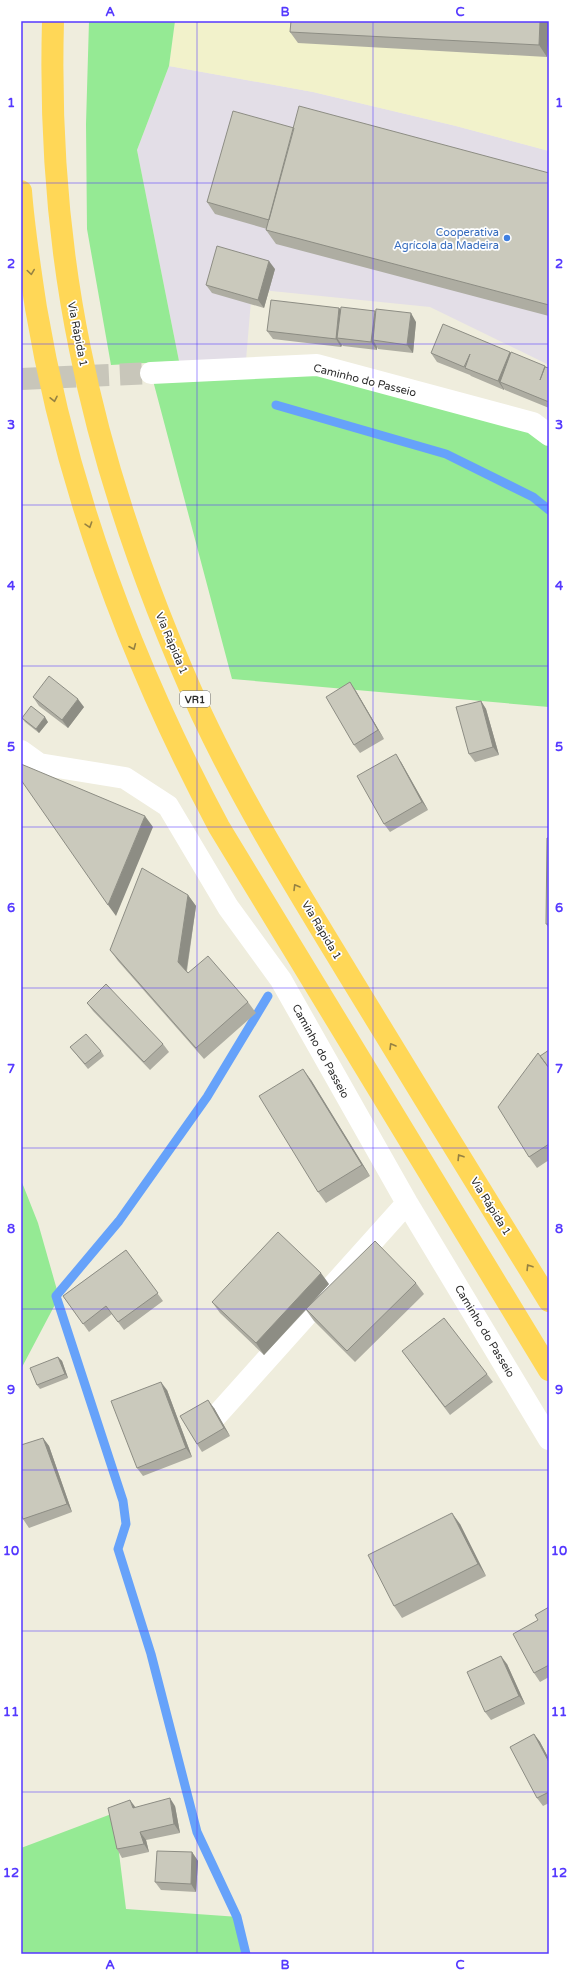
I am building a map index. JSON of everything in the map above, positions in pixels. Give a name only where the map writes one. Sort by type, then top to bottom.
[{"type":"highway","name":"Via Rápida 1","points":[[53,21],[54,131],[59,204],[68,277],[80,349],[97,422],[118,494],[141,565],[165,627],[203,716],[243,796],[283,866],[549,1301]]},
{"type":"highway","points":[[21,191],[39,324],[59,421],[79,496],[103,569],[130,641],[158,704],[187,766],[219,827],[549,1370]]},
{"type":"street","name":"Caminho do Passeio","points":[[151,373],[317,365],[533,423],[549,435]]},
{"type":"street","name":"Caminho do Passeio","points":[[21,752],[39,764],[125,778],[168,806],[228,907],[282,980],[407,1203],[549,1439]]},
{"type":"street","points":[[218,1415],[407,1203]]},
{"type":"shaded area","points":[[175,21],[549,21],[549,151],[456,126],[313,92],[169,66]]},
{"type":"shaded area","points":[[169,66],[313,92],[456,126],[549,151],[549,365],[430,307],[252,289],[246,360],[179,361],[137,150]]},
{"type":"green space","points":[[89,21],[175,21],[169,66],[137,150],[179,361],[111,365],[87,229],[86,124]]},
{"type":"green space","points":[[317,365],[549,435],[549,707],[232,679],[151,373]]},
{"type":"green space","points":[[21,1180],[38,1223],[59,1297],[21,1369]]},
{"type":"green space","points":[[114,1813],[126,1909],[239,1917],[248,1954],[21,1954],[21,1848]]},
{"type":"building","points":[[291,21],[540,21],[539,45],[290,32]]},
{"type":"building","points":[[299,106],[549,173],[549,305],[266,230]]},
{"type":"building","points":[[233,111],[294,128],[269,220],[207,202]]},
{"type":"building","points":[[217,246],[269,261],[258,300],[206,285]]},
{"type":"building","points":[[271,300],[339,308],[336,339],[267,331]]},
{"type":"building","points":[[341,307],[375,311],[371,342],[337,338]]},
{"type":"building","points":[[376,309],[411,313],[407,345],[373,340]]},
{"type":"building","points":[[443,324],[510,352],[498,381],[465,368],[470,354],[464,367],[431,353]]},
{"type":"building","points":[[511,352],[545,366],[540,380],[545,367],[549,368],[549,402],[500,382]]},
{"type":"building","points":[[49,676],[78,699],[62,720],[33,697]]},
{"type":"building","points":[[350,682],[378,730],[354,745],[326,697]]},
{"type":"building","points":[[481,701],[493,747],[469,754],[456,707]]},
{"type":"building","points":[[31,706],[45,717],[36,729],[22,718]]},
{"type":"building","points":[[396,754],[422,802],[384,824],[357,776]]},
{"type":"building","points":[[21,764],[145,816],[108,905],[21,780]]},
{"type":"building","points":[[547,838],[549,838],[549,924],[546,924]]},
{"type":"building","points":[[142,868],[188,895],[178,962],[188,973],[208,956],[248,1002],[196,1048],[110,950]]},
{"type":"building","points":[[106,984],[163,1044],[144,1062],[87,1003]]},
{"type":"building","points":[[86,1034],[101,1051],[85,1064],[70,1047]]},
{"type":"building","points":[[549,1050],[549,1068],[540,1056]]},
{"type":"building","points":[[538,1053],[549,1068],[549,1144],[529,1157],[498,1107]]},
{"type":"building","points":[[303,1069],[362,1165],[318,1192],[259,1096]]},
{"type":"building","points":[[278,1232],[321,1273],[256,1343],[212,1302]]},
{"type":"building","points":[[375,1241],[416,1283],[347,1351],[306,1309]]},
{"type":"building","points":[[126,1250],[158,1293],[118,1322],[106,1306],[83,1324],[63,1296]]},
{"type":"building","points":[[444,1318],[487,1374],[445,1407],[402,1351]]},
{"type":"building","points":[[58,1357],[65,1374],[37,1385],[30,1368]]},
{"type":"building","points":[[161,1382],[186,1448],[137,1468],[111,1401]]},
{"type":"building","points":[[208,1400],[224,1428],[197,1444],[180,1416]]},
{"type":"building","points":[[43,1438],[67,1504],[23,1519],[21,1514],[21,1445]]},
{"type":"building","points":[[452,1513],[478,1564],[394,1606],[368,1555]]},
{"type":"building","points":[[549,1607],[549,1665],[534,1673],[513,1634],[538,1620],[535,1615]]},
{"type":"building","points":[[501,1656],[519,1696],[485,1712],[467,1672]]},
{"type":"building","points":[[534,1734],[549,1762],[549,1792],[537,1798],[510,1747]]},
{"type":"building","points":[[170,1798],[174,1824],[140,1832],[144,1844],[117,1849],[108,1808],[130,1800],[133,1808]]},
{"type":"building","points":[[157,1851],[192,1852],[191,1884],[155,1882]]},
{"type":"waterway","points":[[276,405],[446,454],[533,497],[549,510]]},
{"type":"waterway","points":[[246,1954],[237,1917],[197,1832],[151,1654],[118,1549],[126,1524],[123,1501],[56,1296],[119,1221],[207,1097],[268,996]]},
{"type":"tunnel","points":[[21,379],[151,373]]},
{"type":"place","name":"Cooperativa Agrícola da Madeira","points":[[507,238]]}]
